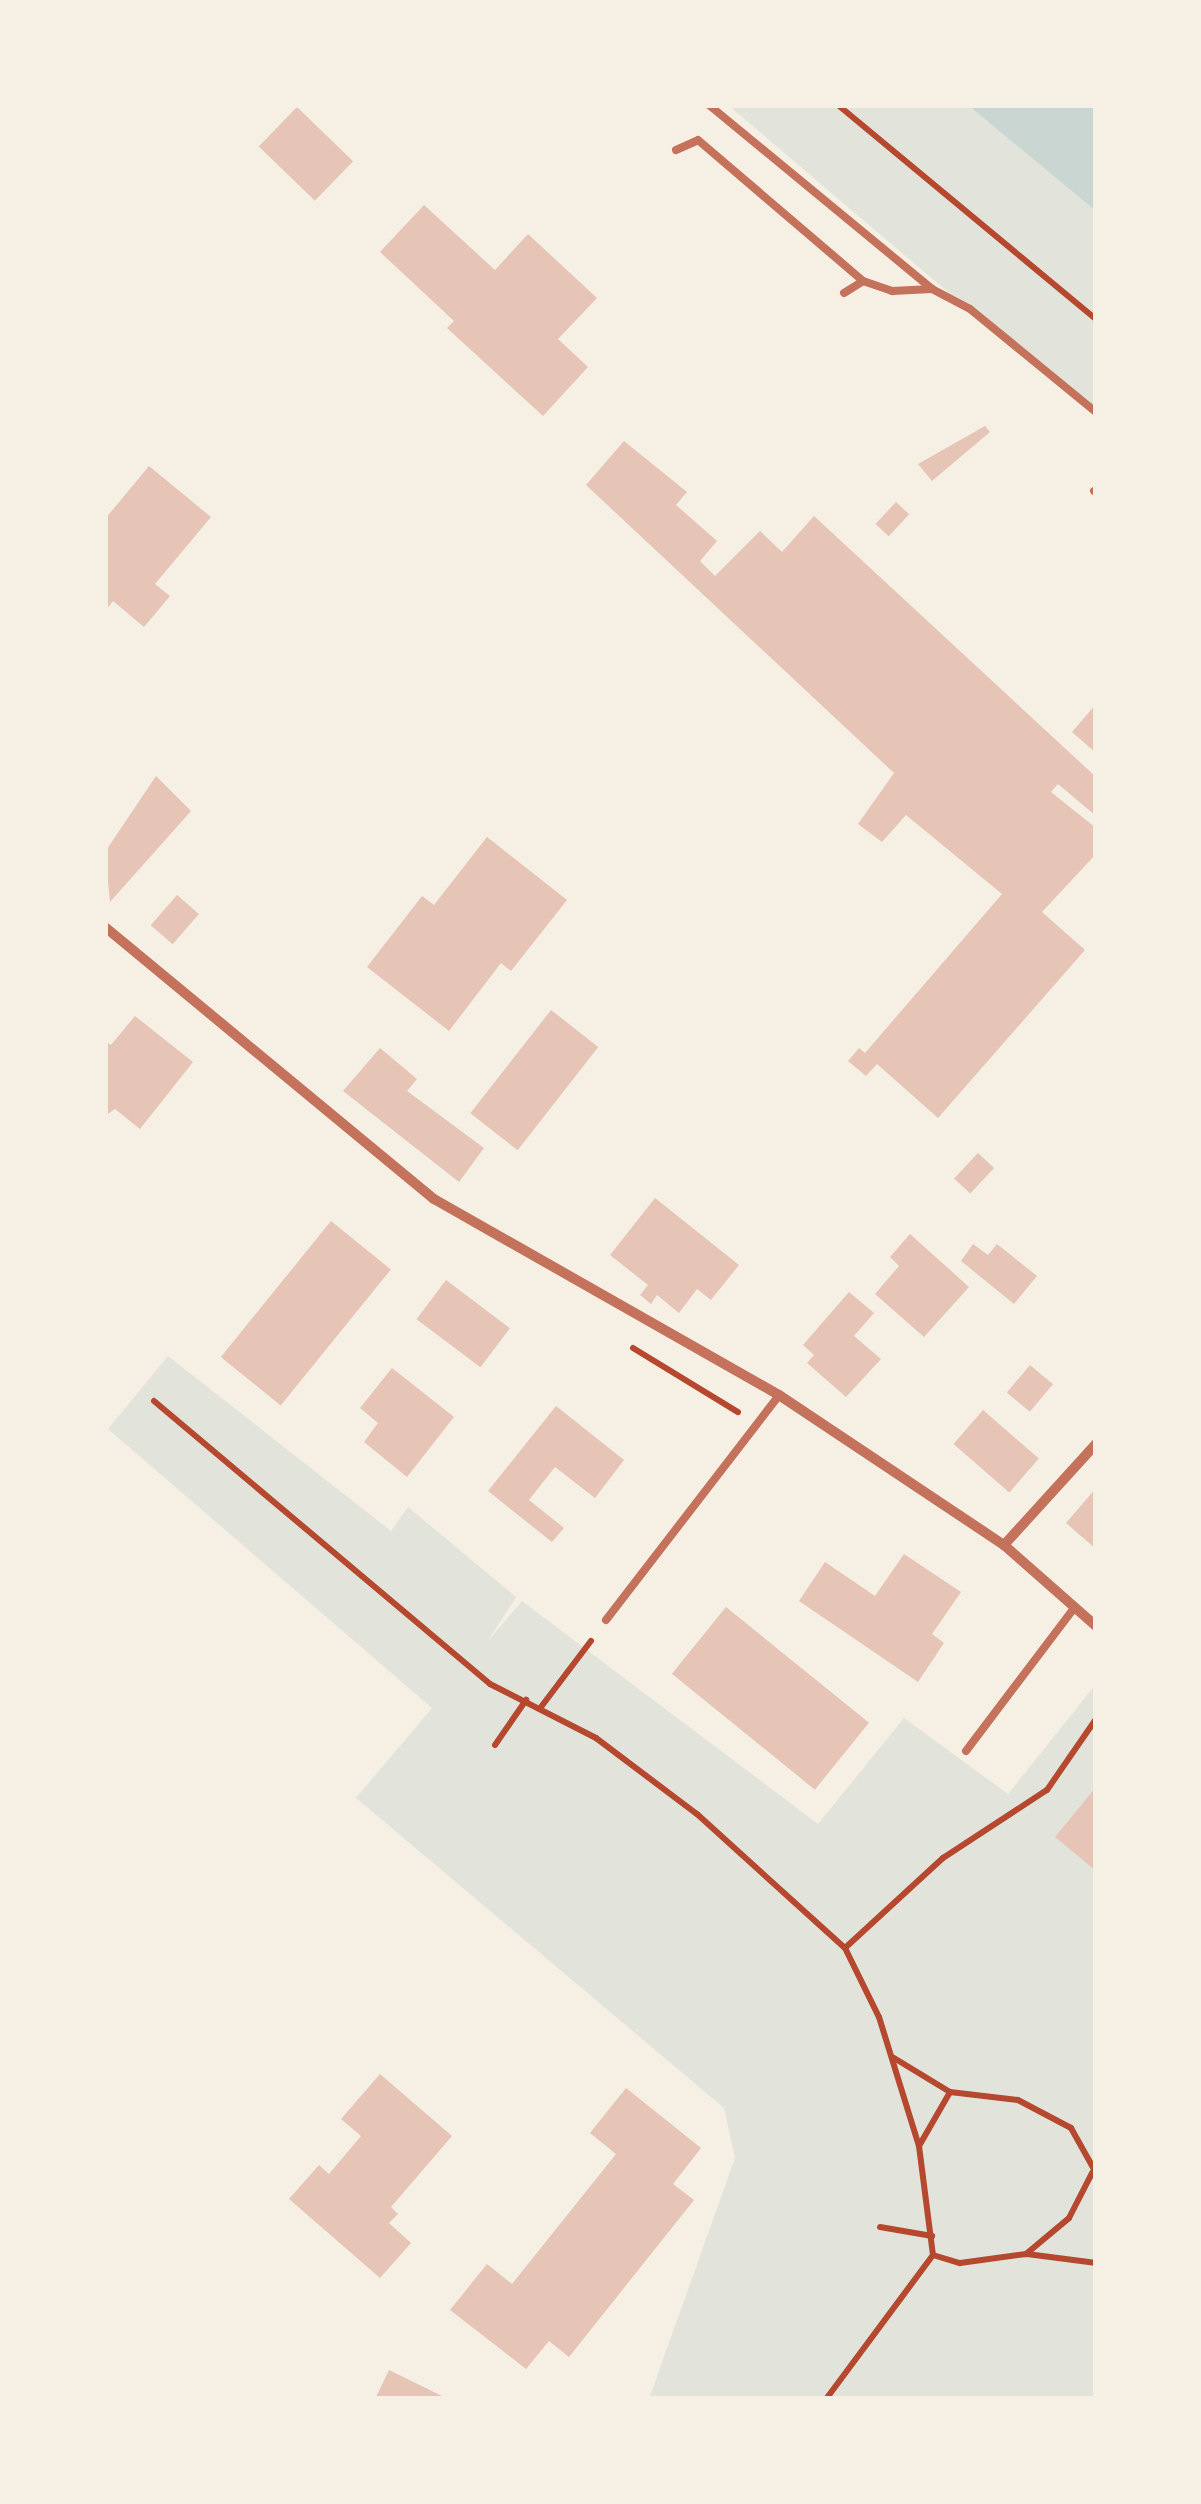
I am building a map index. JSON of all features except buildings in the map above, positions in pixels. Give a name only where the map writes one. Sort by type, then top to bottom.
[{"type":"street","points":[[105,926],[434,1199],[779,1395],[1004,1545],[1096,1626]]},
{"type":"street","points":[[1004,1545],[1096,1444]]},
{"type":"lane","points":[[709,105],[932,289],[970,308],[1096,412]]},
{"type":"lane","points":[[676,150],[698,140],[863,281],[892,291],[932,289]]},
{"type":"lane","points":[[844,293],[863,281]]},
{"type":"lane","points":[[606,1620],[779,1395]]},
{"type":"lane","points":[[966,1751],[1076,1607]]},
{"type":"path","points":[[838,105],[1096,319]]},
{"type":"path","points":[[154,1400],[490,1684],[596,1738],[697,1814],[846,1948],[894,2058],[919,2146],[934,2255],[826,2399]]},
{"type":"path","points":[[541,1707],[591,1642]]},
{"type":"path","points":[[495,1745],[526,1700]]},
{"type":"path","points":[[846,1948],[929,1869],[1047,1790],[1096,1719]]},
{"type":"path","points":[[894,2058],[950,2092],[1018,2100],[1071,2128],[1094,2173],[1069,2218],[1026,2254]]},
{"type":"path","points":[[919,2146],[950,2092]]},
{"type":"path","points":[[880,2227],[932,2236]]},
{"type":"path","points":[[934,2255],[960,2262],[1026,2254],[1096,2263]]},
{"type":"shaded area","points":[[728,105],[1096,105],[1096,412],[982,321]]},
{"type":"shaded area","points":[[968,105],[1096,105],[1096,211]]},
{"type":"shaded area","points":[[168,1356],[391,1531],[408,1507],[516,1597],[487,1642],[522,1601],[818,1824],[904,1718],[1008,1794],[1096,1684],[1096,2399],[649,2399],[735,2158],[724,2108],[356,1798],[432,1708],[108,1429]]}]
